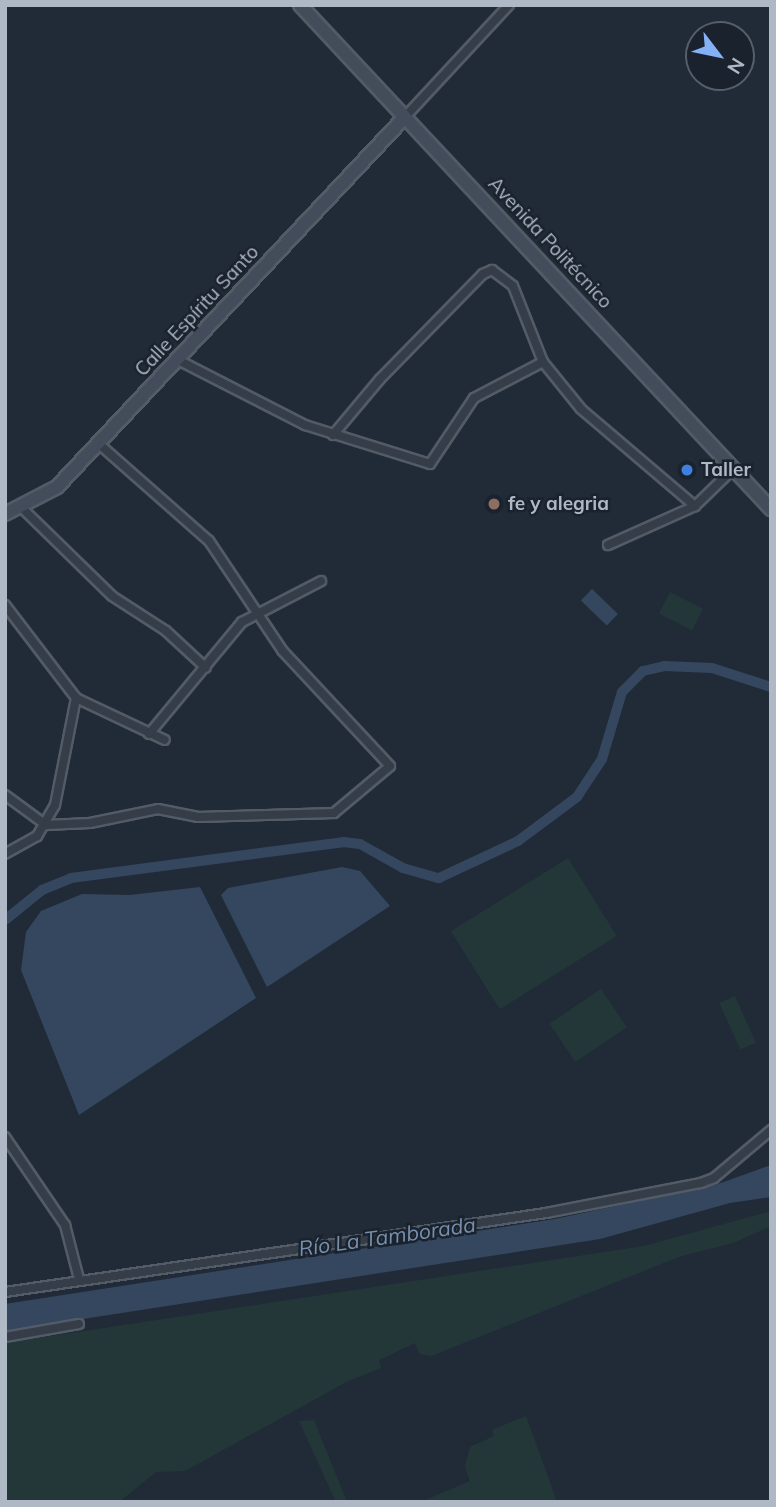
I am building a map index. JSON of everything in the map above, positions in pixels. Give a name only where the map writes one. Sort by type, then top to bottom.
[{"type":"main road","name":"Avenida Politécnico","points":[[300,5],[771,509]]},
{"type":"main road","name":"Calle Espíritu Santo","points":[[5,514],[23,509],[57,487],[404,118]]},
{"type":"street","points":[[404,118],[509,5]]},
{"type":"street","points":[[332,435],[388,370],[483,274],[492,270],[513,286],[523,303],[542,362],[581,409],[695,506]]},
{"type":"street","points":[[178,360],[305,425],[430,464],[474,398],[542,362]]},
{"type":"street","points":[[5,854],[46,825],[90,823],[158,809],[198,817],[334,813],[390,766],[282,650],[209,541],[99,444]]},
{"type":"street","points":[[608,545],[695,506],[733,469]]},
{"type":"street","points":[[23,509],[112,596],[166,631],[206,668]]},
{"type":"street","points":[[149,734],[243,622],[255,613],[321,581]]},
{"type":"street","points":[[6,610],[76,698],[165,740]]},
{"type":"street","points":[[46,825],[60,788],[76,698]]},
{"type":"street","points":[[5,795],[46,825]]},
{"type":"street","points":[[5,1292],[79,1279],[546,1213],[701,1183],[714,1178],[771,1130]]},
{"type":"street","points":[[5,1136],[65,1225],[79,1279]]},
{"type":"street","points":[[5,1337],[79,1324]]},
{"type":"green space","points":[[670,592],[703,609],[692,630],[659,613]]},
{"type":"green space","points":[[568,858],[617,936],[500,1009],[451,931]]},
{"type":"green space","points":[[601,989],[627,1027],[575,1062],[550,1024]]},
{"type":"green space","points":[[735,996],[756,1043],[740,1050],[719,1003]]},
{"type":"green space","points":[[771,1211],[771,1226],[733,1243],[681,1256],[431,1356],[420,1354],[415,1343],[379,1360],[381,1368],[348,1381],[185,1471],[156,1472],[119,1502],[5,1502],[5,1343],[644,1246]]},
{"type":"green space","points":[[526,1416],[557,1502],[421,1502],[470,1481],[465,1467],[470,1447],[494,1436],[492,1430]]},
{"type":"green space","points":[[314,1420],[347,1502],[336,1502],[299,1421]]},
{"type":"water","points":[[592,589],[618,614],[607,626],[581,601]]},
{"type":"water","points":[[342,867],[360,871],[390,906],[267,987],[221,895],[228,888]]},
{"type":"water","points":[[200,887],[256,998],[79,1115],[21,970],[26,932],[41,911],[82,894],[130,895]]},
{"type":"water","name":"Río La Tamborada","points":[[771,1165],[771,1197],[730,1203],[600,1239],[5,1331],[5,1304],[555,1219],[718,1184]]},
{"type":"waterway","points":[[5,920],[42,890],[71,878],[343,842],[360,844],[403,868],[439,878],[518,841],[577,797],[602,759],[622,692],[643,671],[664,666],[712,668],[771,687]]},
{"type":"place","name":"Taller","points":[[687,470]]},
{"type":"place","name":"fe y alegria","points":[[494,504]]}]
